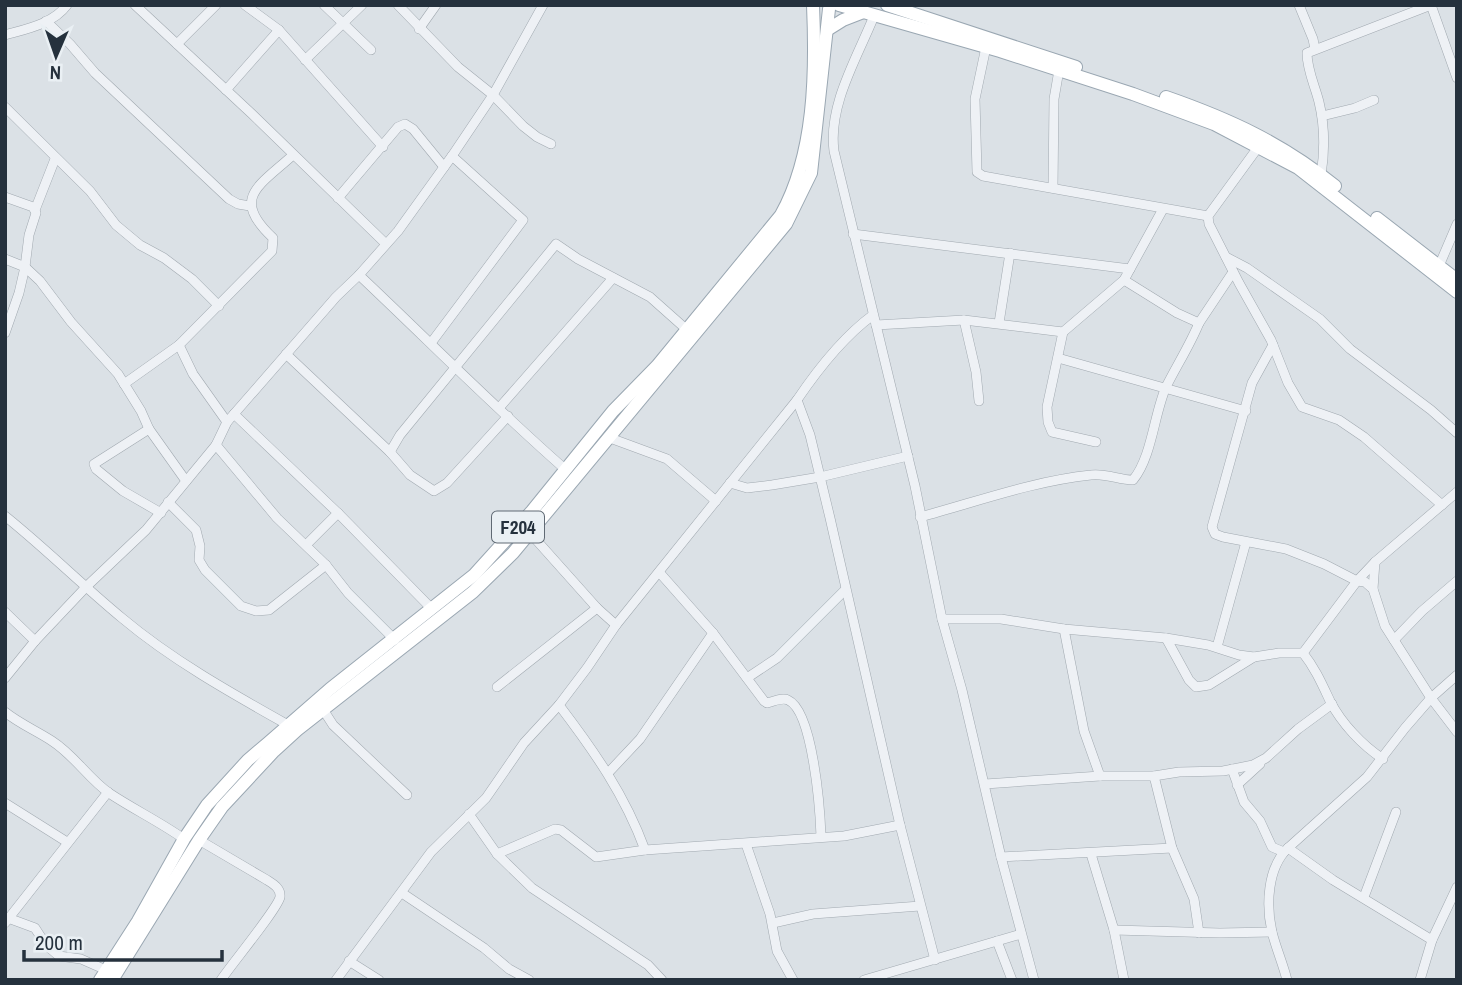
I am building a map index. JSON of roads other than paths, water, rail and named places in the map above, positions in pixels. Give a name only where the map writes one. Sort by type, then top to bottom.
[{"type":"main road","name":"F204","points":[[106,977],[222,807],[274,751],[473,592],[530,533],[778,234],[794,211],[811,173],[827,30],[835,7],[820,9],[813,5]]},
{"type":"main road","name":"F204","points":[[106,977],[184,839],[207,806],[248,760],[288,725],[474,575],[566,470],[613,411],[657,366],[771,228],[792,195],[799,173],[809,119],[814,43],[813,5]]},
{"type":"main road","points":[[887,5],[1211,113],[1264,137],[1321,175],[1457,280]]},
{"type":"main road","points":[[835,7],[914,25],[986,47],[1133,94],[1214,124],[1298,168],[1457,292]]},
{"type":"main road","points":[[827,30],[860,13]]},
{"type":"street","points":[[5,35],[46,21],[59,14],[67,5]]},
{"type":"street","points":[[135,5],[385,243]]},
{"type":"street","points":[[177,44],[216,5]]},
{"type":"street","points":[[245,5],[279,30],[383,147]]},
{"type":"street","points":[[324,5],[371,50]]},
{"type":"street","points":[[305,60],[362,5]]},
{"type":"street","points":[[398,5],[458,67],[493,95],[523,126],[551,144]]},
{"type":"street","points":[[419,29],[436,5]]},
{"type":"street","points":[[5,678],[35,641],[87,586],[161,513],[216,445],[230,418],[398,231],[493,95],[543,5]]},
{"type":"street","points":[[1299,5],[1314,40],[1315,49]]},
{"type":"street","points":[[1321,175],[1325,139],[1307,53],[1431,5],[1456,74]]},
{"type":"street","points":[[874,16],[839,100],[832,134],[853,234],[908,456],[943,619],[1034,980]]},
{"type":"street","points":[[46,21],[71,44],[95,73],[229,199],[237,204],[250,206]]},
{"type":"street","points":[[226,90],[279,30]]},
{"type":"street","points":[[986,47],[975,99],[978,172],[983,176],[1208,216]]},
{"type":"street","points":[[1053,188],[1054,99],[1059,70]]},
{"type":"street","points":[[1322,116],[1374,100]]},
{"type":"street","points":[[5,107],[90,191],[117,225],[192,279],[219,306]]},
{"type":"street","points":[[338,198],[398,127],[405,124],[414,128],[444,167]]},
{"type":"street","points":[[1259,146],[1208,216],[1209,224],[1233,272],[1273,345],[1288,383],[1302,407],[1339,420],[1364,437],[1442,505]]},
{"type":"street","points":[[124,384],[179,345],[272,251],[273,238],[254,218],[250,206],[252,196],[259,186],[293,155]]},
{"type":"street","points":[[431,343],[523,220],[452,156]]},
{"type":"street","points":[[5,333],[25,267],[26,246],[35,210],[55,159]]},
{"type":"street","points":[[5,197],[35,210]]},
{"type":"street","points":[[1096,442],[1052,432],[1048,422],[1051,382],[1063,332],[1124,281],[1163,209]]},
{"type":"street","points":[[1439,266],[1457,224]]},
{"type":"street","points":[[853,234],[1130,269]]},
{"type":"street","points":[[390,452],[400,435],[556,244],[578,259],[650,297],[686,329]]},
{"type":"street","points":[[999,323],[1010,253]]},
{"type":"street","points":[[1225,256],[1247,268],[1320,319],[1350,349],[1457,433]]},
{"type":"street","points":[[5,259],[25,267],[48,290],[71,322],[124,384],[149,429],[186,481]]},
{"type":"street","points":[[920,517],[1089,475],[1102,474],[1133,480],[1141,467],[1166,388],[1199,323],[1233,272]]},
{"type":"street","points":[[359,275],[566,470]]},
{"type":"street","points":[[499,408],[613,278]]},
{"type":"street","points":[[1124,281],[1169,309],[1199,323]]},
{"type":"street","points":[[336,980],[431,852],[485,798],[524,743],[559,705],[616,625],[815,374],[861,324],[873,315]]},
{"type":"street","points":[[876,325],[964,320],[1063,332]]},
{"type":"street","points":[[964,320],[976,372],[979,401]]},
{"type":"street","points":[[179,345],[193,374],[230,418],[338,513],[432,608]]},
{"type":"street","points":[[1273,345],[1252,383],[1212,527],[1215,534],[1305,555],[1357,581],[1365,582],[1374,589]]},
{"type":"street","points":[[285,354],[390,452],[410,475],[434,491],[447,483],[508,416]]},
{"type":"street","points":[[1058,358],[1246,411]]},
{"type":"street","points":[[797,400],[810,436],[900,825],[935,960]]},
{"type":"street","points":[[149,429],[94,464],[96,469],[123,491],[161,513]]},
{"type":"street","points":[[610,438],[667,459],[716,501]]},
{"type":"street","points":[[216,445],[277,518],[326,565],[348,593],[394,640]]},
{"type":"street","points":[[730,483],[756,488],[820,477],[908,456]]},
{"type":"street","points":[[1303,653],[1357,581],[1375,562],[1457,492]]},
{"type":"street","points":[[168,502],[196,530],[200,546],[199,560],[205,570],[241,606],[256,611],[269,610],[326,565]]},
{"type":"street","points":[[306,545],[338,513]]},
{"type":"street","points":[[5,516],[121,617],[159,646],[243,700],[288,725]]},
{"type":"street","points":[[530,533],[597,608],[616,625]]},
{"type":"street","points":[[1217,648],[1247,542]]},
{"type":"street","points":[[1375,562],[1374,589],[1385,626],[1457,732]]},
{"type":"street","points":[[659,572],[713,633],[764,701],[790,701],[802,715],[819,794],[821,836]]},
{"type":"street","points":[[1394,640],[1457,581]]},
{"type":"street","points":[[747,678],[784,652],[845,590]]},
{"type":"street","points":[[497,687],[597,608]]},
{"type":"street","points":[[5,612],[35,641]]},
{"type":"street","points":[[943,619],[1001,619],[1064,629],[1166,638],[1254,657],[1293,651],[1303,653],[1320,676],[1332,704],[1362,744],[1382,759]]},
{"type":"street","points":[[1064,629],[1084,731],[1100,775]]},
{"type":"street","points":[[608,772],[640,739],[713,633]]},
{"type":"street","points":[[1166,638],[1189,680],[1196,687],[1209,685],[1254,657]]},
{"type":"street","points":[[1287,980],[1272,932],[1270,911],[1272,875],[1277,862],[1286,850],[1357,788],[1405,728],[1457,675]]},
{"type":"street","points":[[1237,785],[1298,729],[1332,704]]},
{"type":"street","points":[[559,705],[608,772],[628,808],[645,850]]},
{"type":"street","points":[[324,711],[333,725],[407,795]]},
{"type":"street","points":[[5,712],[73,757],[108,792],[184,839]]},
{"type":"street","points":[[985,784],[1100,775],[1153,776],[1232,769],[1253,765],[1266,758]]},
{"type":"street","points":[[1232,769],[1244,802],[1260,821],[1272,847],[1286,850],[1432,940]]},
{"type":"street","points":[[1153,776],[1172,848],[1194,899],[1199,933]]},
{"type":"street","points":[[106,977],[81,959],[59,956],[47,945],[36,928],[7,920],[108,792]]},
{"type":"street","points":[[5,803],[67,842]]},
{"type":"street","points":[[1364,897],[1396,812]]},
{"type":"street","points":[[470,814],[497,854],[532,888],[648,965],[662,980]]},
{"type":"street","points":[[497,854],[558,828],[593,856],[844,836],[900,825]]},
{"type":"street","points":[[199,840],[267,880],[277,887],[280,894],[280,899],[271,912],[220,980]]},
{"type":"street","points":[[746,844],[773,923],[777,951],[793,980]]},
{"type":"street","points":[[1001,857],[1172,848]]},
{"type":"street","points":[[1091,854],[1114,930],[1124,980]]},
{"type":"street","points":[[1420,980],[1432,940],[1457,887]]},
{"type":"street","points":[[402,893],[484,948],[509,969],[529,980]]},
{"type":"street","points":[[773,923],[813,914],[920,906]]},
{"type":"street","points":[[1114,930],[1272,932]]},
{"type":"street","points":[[864,980],[1021,934]]},
{"type":"street","points":[[997,941],[1012,980]]},
{"type":"street","points":[[349,961],[379,980]]}]
